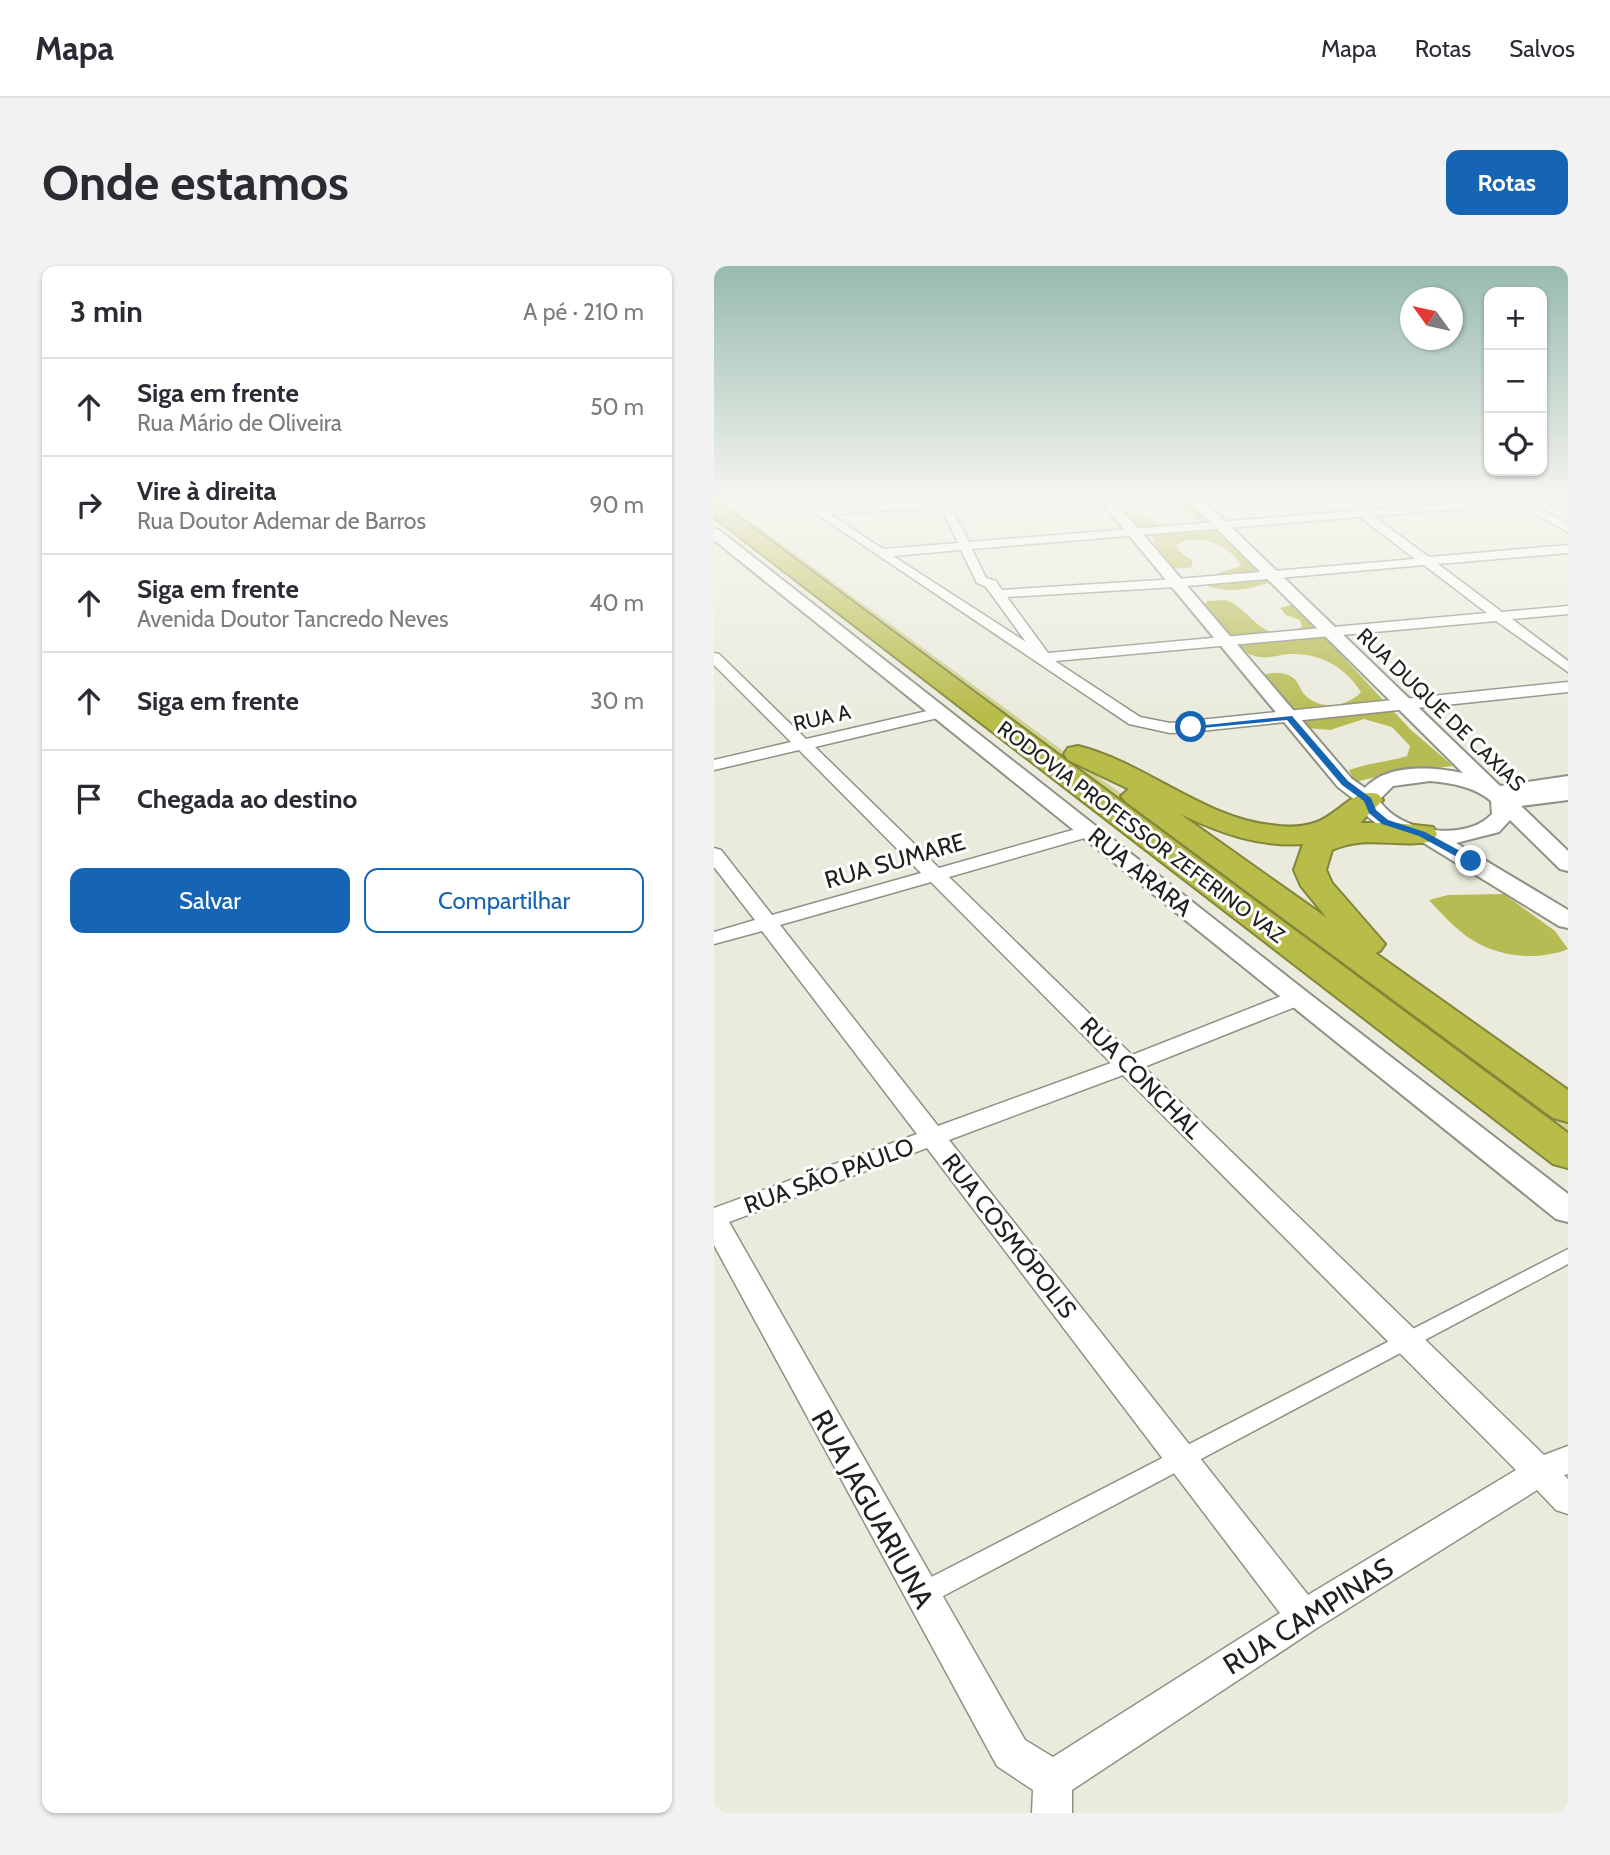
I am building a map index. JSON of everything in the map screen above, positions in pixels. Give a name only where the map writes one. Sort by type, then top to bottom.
[{"type":"highway","name":"RODOVIA PROFESSOR ZEFERINO VAZ","points":[[796,570],[1568,1154]]},
{"type":"highway","name":"RODOVIA PROFESSOR ZEFERINO VAZ","points":[[824,570],[1568,1109]]},
{"type":"highway","points":[[1078,754],[1233,827],[1260,834],[1287,837],[1338,826],[1354,815],[1368,800]]},
{"type":"highway","points":[[1413,995],[1317,886],[1310,870],[1318,845],[1349,832],[1376,830],[1422,834]]},
{"type":"street","name":"RUA ARARA","points":[[761,570],[1297,998],[1568,1210]]},
{"type":"street","points":[[908,570],[1044,658],[1135,721],[1151,726],[1191,727],[1568,687]]},
{"type":"street","points":[[976,570],[981,580],[995,589],[1044,658]]},
{"type":"street","points":[[995,570],[1000,579],[995,589]]},
{"type":"street","points":[[1166,570],[1345,783],[1368,800],[1372,811],[1385,822],[1422,834],[1466,857],[1568,920]]},
{"type":"street","name":"RUA DUQUE DE CAXIAS","points":[[1266,570],[1568,864]]},
{"type":"street","points":[[995,589],[1177,583],[1329,570]]},
{"type":"street","points":[[1438,570],[1568,668]]},
{"type":"street","points":[[1455,570],[1568,653]]},
{"type":"street","points":[[1044,658],[1568,610]]},
{"type":"street","name":"RUA CONCHAL","points":[[714,657],[1407,1341],[1554,1466],[1568,1500]]},
{"type":"street","name":"RUA A","points":[[714,765],[940,713]]},
{"type":"street","points":[[1368,800],[1371,792],[1380,784],[1396,778],[1419,775],[1445,776],[1472,782],[1497,797],[1568,794]]},
{"type":"street","points":[[1497,797],[1568,782]]},
{"type":"street","points":[[1422,834],[1471,834],[1493,827],[1503,816],[1497,797]]},
{"type":"street","name":"RUA SUMARE","points":[[714,938],[1089,831]]},
{"type":"street","name":"RUA COSMÓPOLIS","points":[[714,854],[1304,1617]]},
{"type":"street","name":"RUA SÃO PAULO","points":[[714,1219],[1128,1065],[1297,998]]},
{"type":"street","name":"RUA JAGUARIUNA","points":[[714,1219],[1011,1753],[1052,1796]]},
{"type":"street","points":[[921,1595],[1568,1256]]},
{"type":"street","name":"RUA CAMPINAS","points":[[1052,1796],[1304,1617],[1554,1466]]},
{"type":"green space","points":[[804,570],[817,570],[1568,1122],[1568,1141]]},
{"type":"shaded area","points":[[1228,570],[1262,570],[1269,582],[1236,590],[1219,589],[1204,584],[1203,578]]},
{"type":"shaded area","points":[[1226,600],[1259,625],[1276,632],[1302,627],[1300,620],[1286,615],[1280,608],[1294,604],[1410,729],[1453,766],[1397,772],[1355,782],[1349,770],[1407,756],[1410,746],[1392,727],[1364,719],[1330,730],[1307,728],[1259,676],[1276,673],[1288,675],[1311,700],[1326,705],[1342,704],[1361,692],[1340,669],[1323,659],[1303,654],[1260,657],[1247,653],[1226,635],[1203,607],[1207,601]]},
{"type":"shaded area","points":[[1504,894],[1555,931],[1568,949],[1541,956],[1512,955],[1498,951],[1471,940],[1429,900],[1448,895]]},
{"type":"route","points":[[1191,727],[1289,717],[1345,783],[1368,800],[1372,811],[1385,822],[1422,834],[1471,861]]}]
